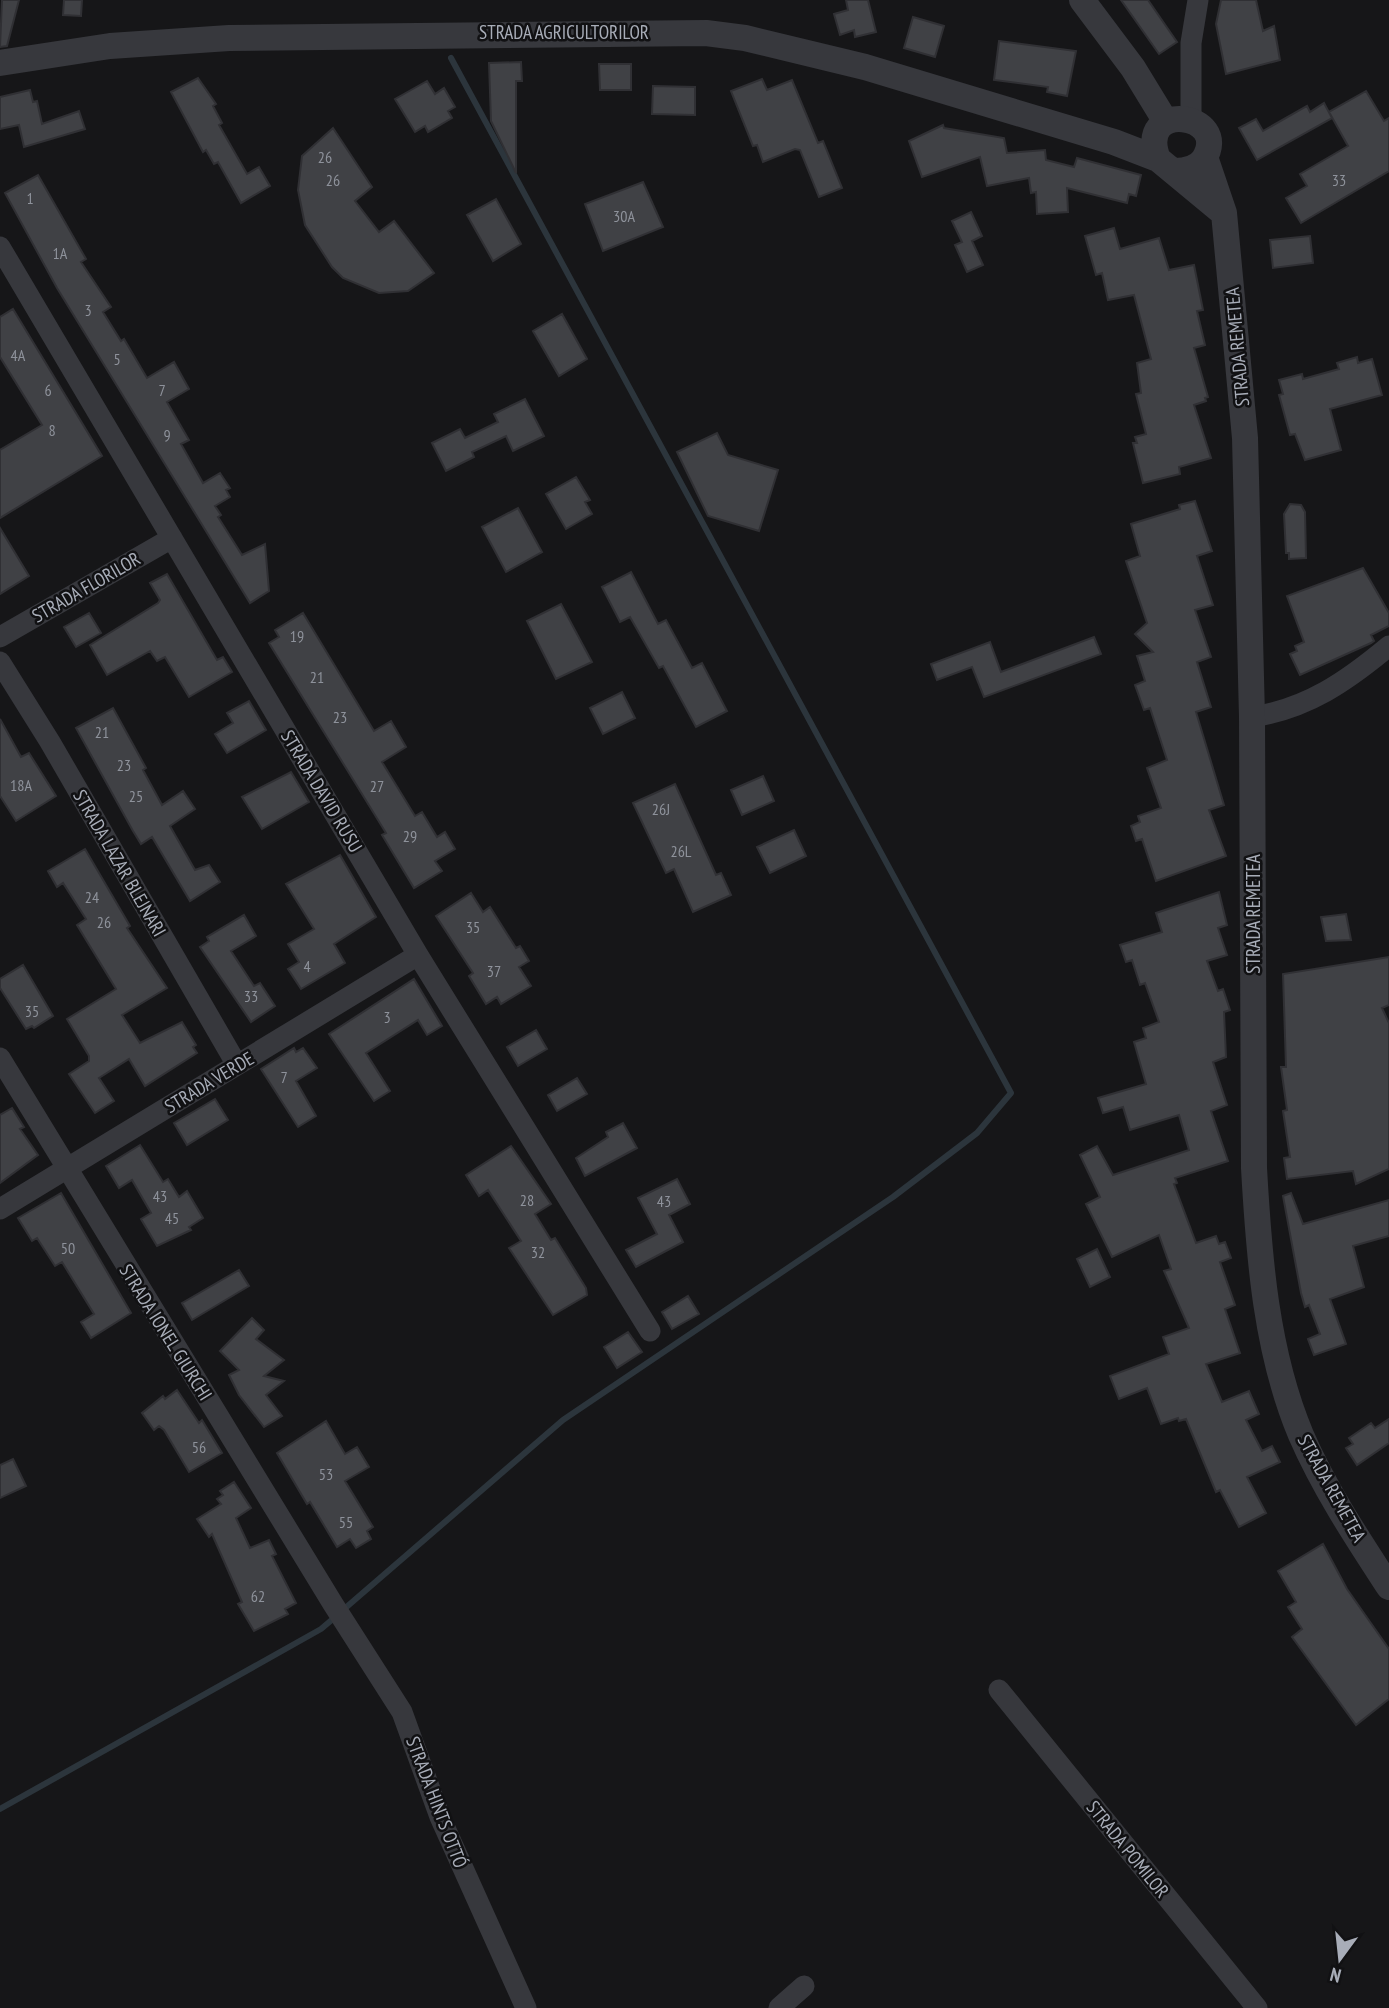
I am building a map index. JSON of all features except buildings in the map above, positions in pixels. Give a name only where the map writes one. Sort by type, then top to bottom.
[{"type":"street","points":[[1082,0],[1172,125],[1204,131],[1208,140],[1205,157],[1193,169],[1167,165]]},
{"type":"street","points":[[1198,0],[1172,125],[1154,149],[1167,165],[1224,213]]},
{"type":"street","name":"STRADA AGRICULTORILOR","points":[[0,64],[110,46],[229,38],[706,33],[745,38],[865,67],[1114,142],[1167,165]]},
{"type":"street","name":"STRADA AGRICULTORILOR","points":[[1114,142],[1172,125]]},
{"type":"street","name":"STRADA REMETEA","points":[[1205,157],[1224,213],[1245,438],[1252,717],[1254,1168],[1258,1240],[1271,1325],[1284,1385],[1301,1433],[1323,1481],[1389,1587]]},
{"type":"street","name":"STRADA DAVID RUSU","points":[[0,247],[418,955],[650,1331]]},
{"type":"street","name":"STRADA FLORILOR","points":[[0,637],[172,538]]},
{"type":"street","points":[[1252,717],[1283,713],[1315,700],[1389,646]]},
{"type":"street","name":"STRADA LAZAR BLEJNARI","points":[[0,663],[50,742],[237,1065]]},
{"type":"street","name":"STRADA VERDE","points":[[0,1209],[418,955]]},
{"type":"street","name":"STRADA IONEL GIURCHI","points":[[0,1058],[333,1604]]},
{"type":"street","name":"STRADA HINTS OTTÓ","points":[[333,1604],[402,1712],[440,1817],[526,2008]]},
{"type":"street","name":"STRADA POMILOR","points":[[999,1690],[1257,2008]]},
{"type":"street","points":[[779,2008],[804,1986]]},
{"type":"waterway","points":[[343,1610],[563,1420],[893,1197],[977,1133],[1011,1093],[451,58]]},
{"type":"waterway","points":[[0,1809],[321,1629],[334,1618]]}]
